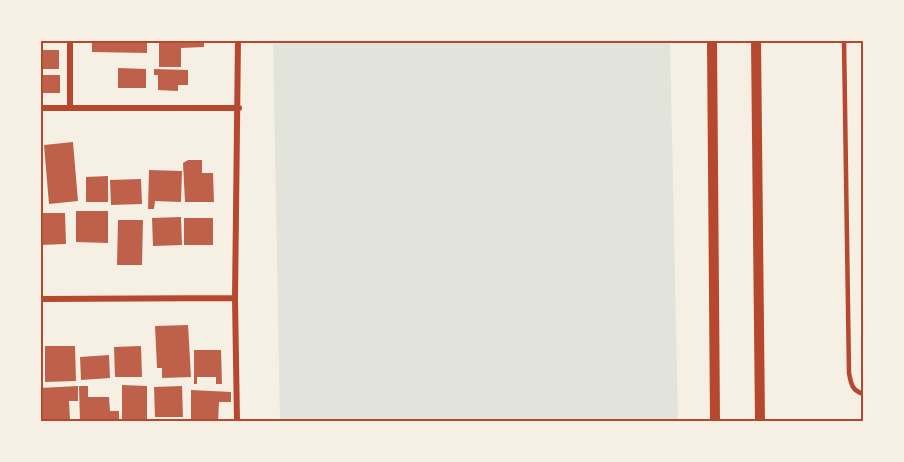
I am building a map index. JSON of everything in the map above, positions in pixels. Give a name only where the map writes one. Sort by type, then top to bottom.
[{"type":"street","points":[[70,40],[70,108]]},
{"type":"street","points":[[237,422],[235,298],[238,40]]},
{"type":"street","points":[[712,40],[715,422]]},
{"type":"street","points":[[756,40],[760,422]]},
{"type":"street","points":[[40,108],[239,108]]},
{"type":"street","points":[[40,299],[235,298]]},
{"type":"lane","points":[[844,40],[849,373],[851,386],[858,393],[864,394]]},
{"type":"shaded area","points":[[273,41],[670,41],[678,421],[280,421]]},
{"type":"building","points":[[92,40],[147,40],[147,53],[92,52]]},
{"type":"building","points":[[159,40],[204,40],[204,47],[181,48],[181,67],[159,67]]},
{"type":"building","points":[[40,50],[59,50],[59,69],[40,69]]},
{"type":"building","points":[[118,68],[146,69],[146,88],[118,88]]},
{"type":"building","points":[[154,69],[188,70],[188,85],[178,85],[178,91],[158,90],[158,75],[154,75]]},
{"type":"building","points":[[40,75],[60,75],[60,93],[40,93]]},
{"type":"building","points":[[73,142],[78,201],[49,204],[44,145]]},
{"type":"building","points":[[188,160],[202,160],[202,173],[213,173],[214,202],[185,202],[183,163]]},
{"type":"building","points":[[149,170],[182,171],[181,202],[155,201],[154,209],[148,209]]},
{"type":"building","points":[[108,176],[108,202],[86,202],[86,177]]},
{"type":"building","points":[[141,179],[142,204],[111,205],[110,180]]},
{"type":"building","points":[[76,211],[108,211],[108,243],[76,242]]},
{"type":"building","points":[[40,213],[65,213],[66,244],[40,245]]},
{"type":"building","points":[[181,217],[182,245],[153,246],[152,218]]},
{"type":"building","points":[[184,218],[213,218],[213,245],[184,245]]},
{"type":"building","points":[[118,220],[143,220],[142,265],[117,265]]},
{"type":"building","points":[[188,325],[191,377],[162,378],[162,368],[157,368],[155,326]]},
{"type":"building","points":[[45,346],[75,346],[76,381],[45,382]]},
{"type":"building","points":[[141,346],[142,377],[115,377],[114,347]]},
{"type":"building","points":[[194,350],[221,350],[222,384],[216,384],[216,377],[197,377],[197,384],[194,384]]},
{"type":"building","points":[[109,355],[110,378],[81,380],[80,357]]},
{"type":"building","points":[[122,385],[147,386],[147,419],[122,419]]},
{"type":"building","points":[[78,386],[78,401],[69,401],[70,420],[40,421],[40,388]]},
{"type":"building","points":[[79,386],[88,386],[88,397],[109,397],[110,411],[119,411],[119,422],[80,422]]},
{"type":"building","points":[[182,386],[183,417],[155,417],[154,387]]},
{"type":"building","points":[[191,390],[231,392],[231,402],[219,402],[218,422],[191,422]]}]
